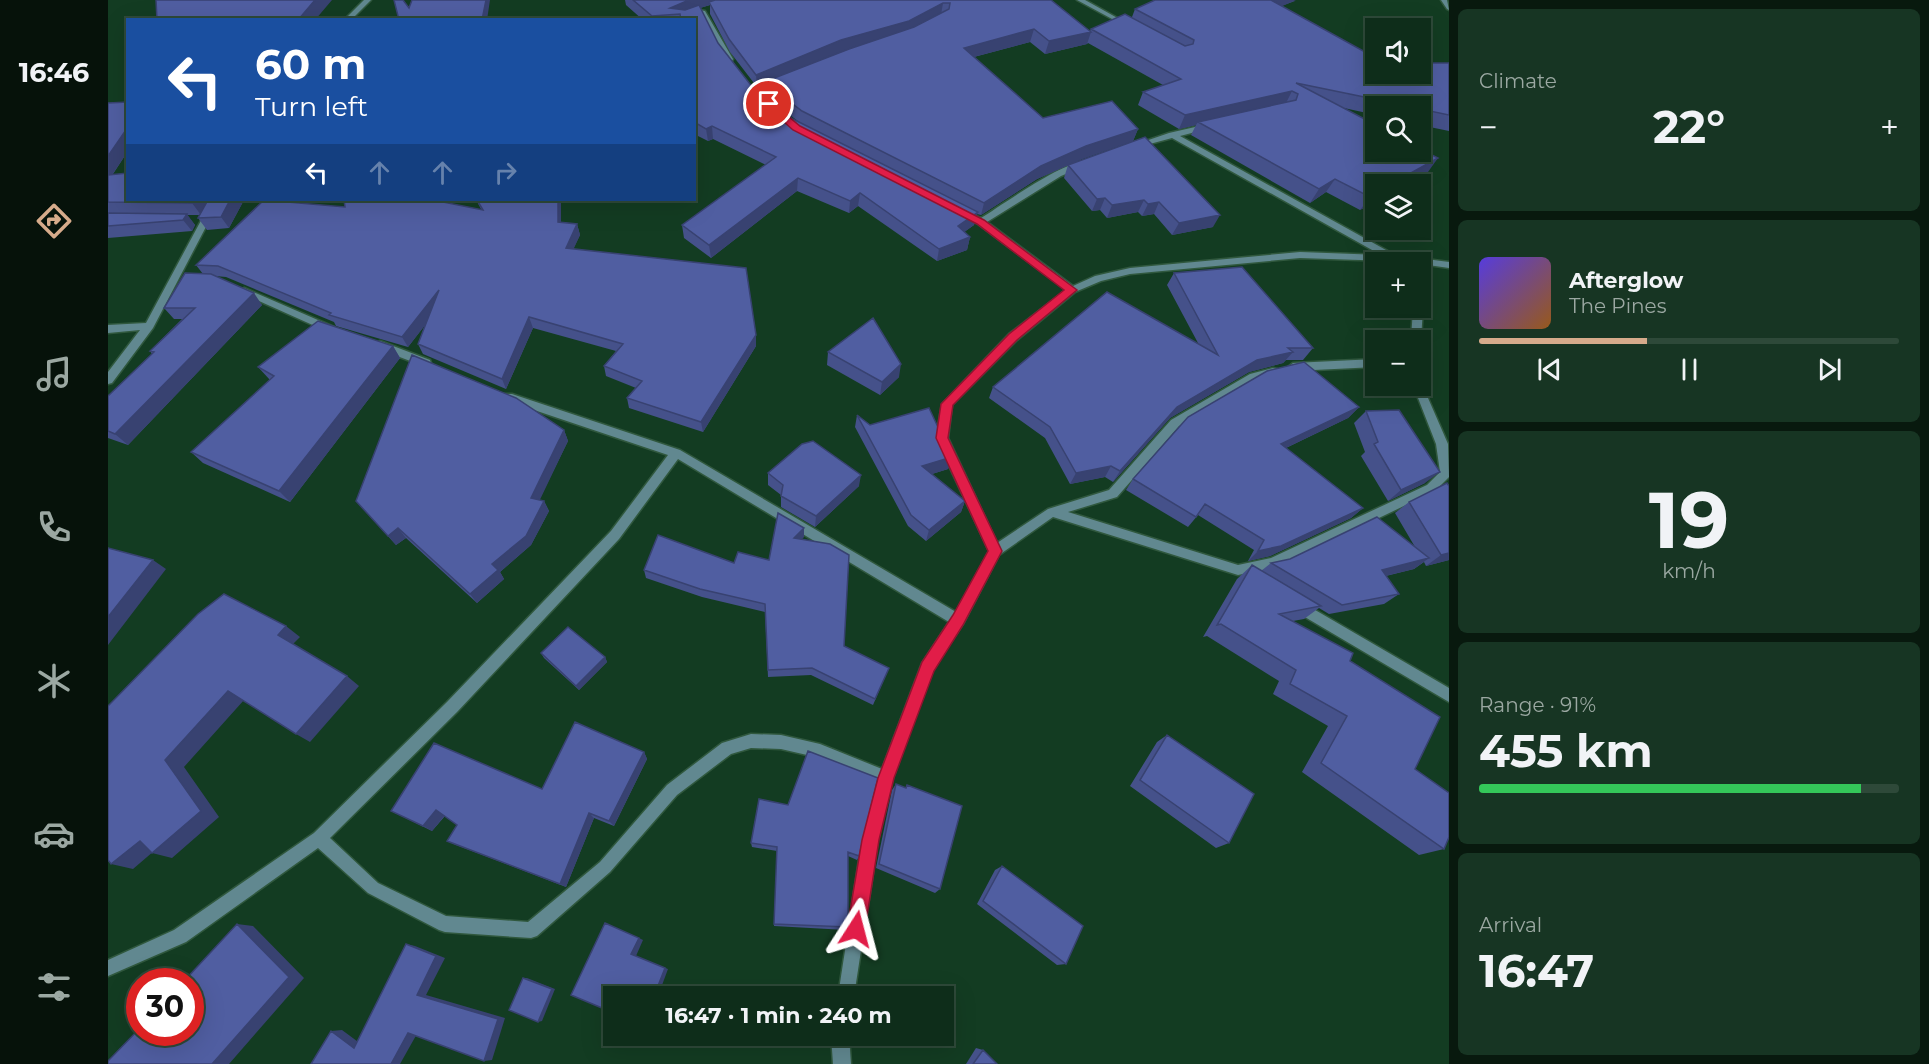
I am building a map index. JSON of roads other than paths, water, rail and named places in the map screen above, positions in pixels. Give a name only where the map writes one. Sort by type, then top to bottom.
[{"type":"street","points":[[349,18],[369,0]]},
{"type":"street","points":[[1080,0],[1131,27]]},
{"type":"street","points":[[1444,0],[1449,8]]},
{"type":"street","points":[[712,8],[698,12],[737,69]]},
{"type":"street","points":[[1125,149],[1216,124]]},
{"type":"street","points":[[1172,135],[1383,252]]},
{"type":"street","points":[[981,222],[1058,174],[1091,161]]},
{"type":"street","points":[[108,380],[182,279],[216,201]]},
{"type":"street","points":[[950,206],[981,222],[1072,290]]},
{"type":"street","points":[[195,220],[206,220]]},
{"type":"street","points":[[995,551],[942,438],[947,404],[1013,337],[1072,290],[1109,275],[1187,264],[1300,255],[1365,257]]},
{"type":"street","points":[[1431,262],[1449,264]]},
{"type":"street","points":[[232,286],[343,333]]},
{"type":"street","points":[[108,329],[149,326]]},
{"type":"street","points":[[364,340],[397,350],[437,368]]},
{"type":"street","points":[[848,986],[870,840],[886,778],[927,667],[958,620],[995,551],[1052,512],[1113,494],[1175,423],[1254,377],[1298,366],[1365,363]]},
{"type":"street","points":[[496,392],[676,453],[958,620]]},
{"type":"street","points":[[1238,570],[1273,563],[1431,488],[1446,473],[1442,444],[1423,396]]},
{"type":"street","points":[[108,968],[180,936],[319,838],[452,706],[615,535],[676,453]]},
{"type":"street","points":[[1052,512],[1238,570],[1258,582]]},
{"type":"street","points":[[1288,600],[1449,695]]},
{"type":"street","points":[[319,838],[373,888],[445,924],[531,930],[605,867],[672,790],[727,748],[751,741],[781,742],[820,751],[886,778]]},
{"type":"street","points":[[841,1046],[842,1064]]}]
